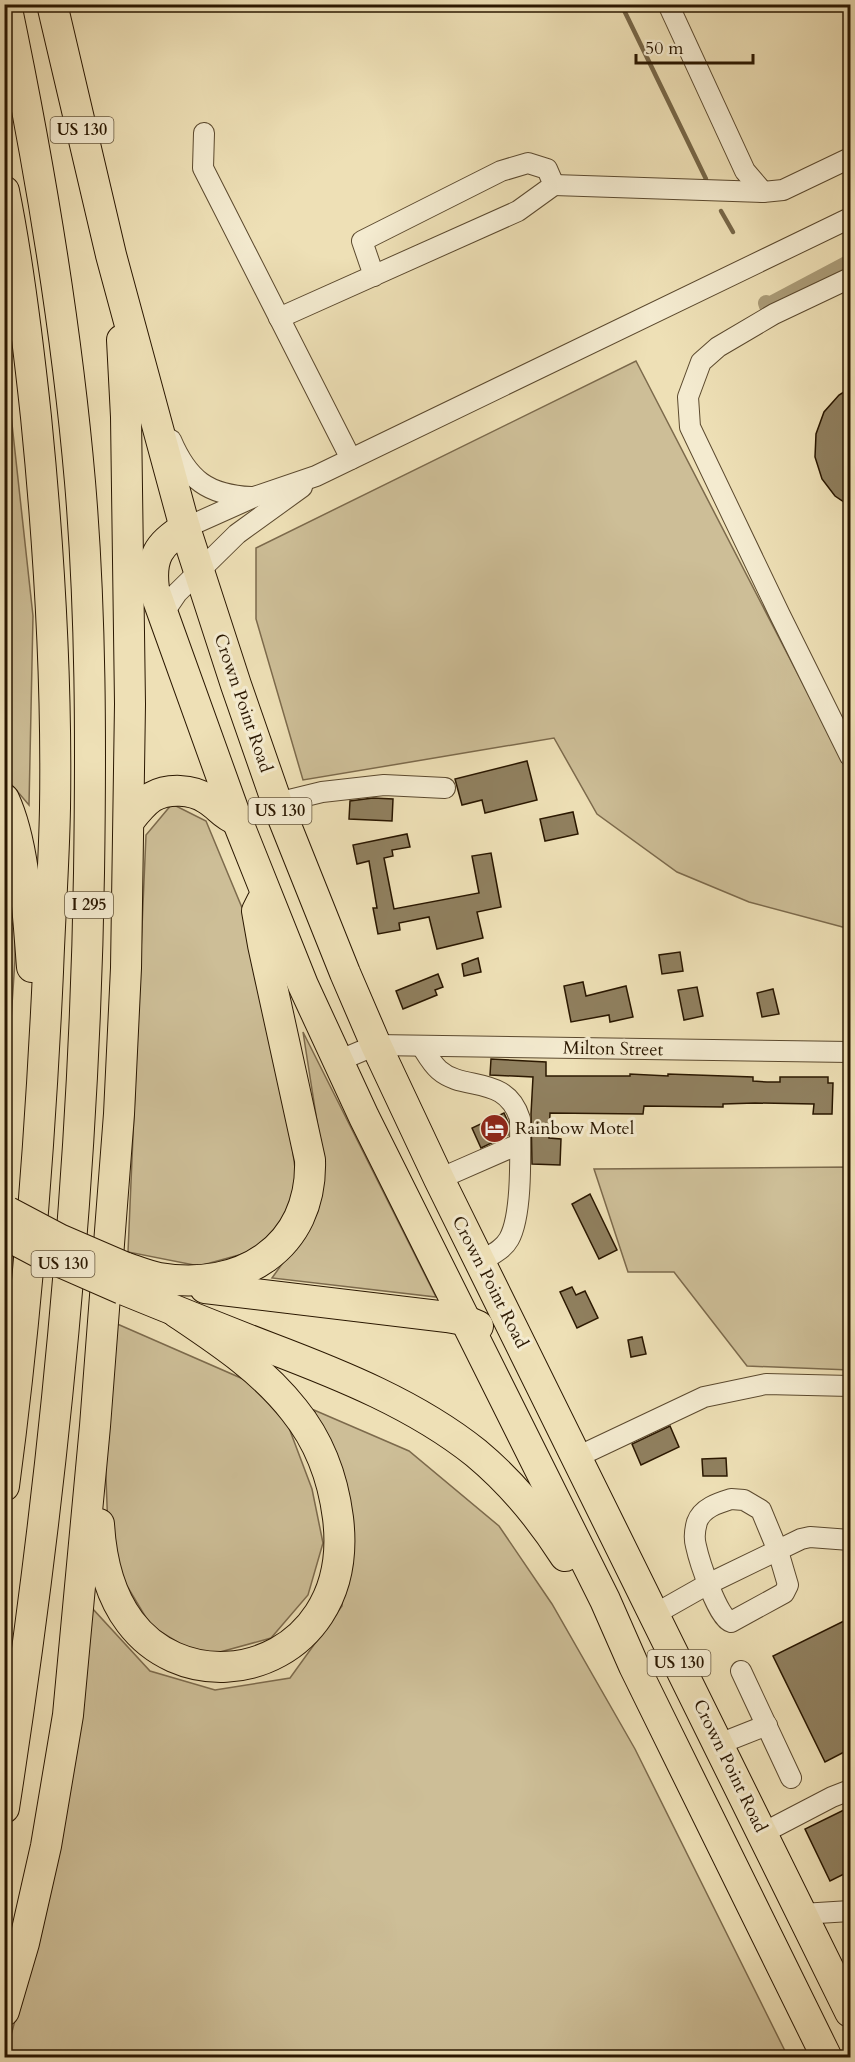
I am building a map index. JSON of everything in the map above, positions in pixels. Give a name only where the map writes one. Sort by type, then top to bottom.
[{"type":"highway","name":"I 295","points":[[4,1808],[38,1574],[65,1328],[83,1070],[88,953],[91,768],[90,666],[85,567],[70,381],[58,284],[41,182],[6,4]]},
{"type":"highway","name":"US 130","points":[[52,4],[111,255],[185,528]]},
{"type":"highway","name":"I 295","points":[[4,191],[29,351],[50,575],[55,810],[42,1109],[29,1275],[4,1486]]},
{"type":"highway","points":[[4,2010],[33,1904],[61,1768],[74,1670],[119,1114],[126,968],[129,726],[126,417],[121,327],[111,255]]},
{"type":"highway","points":[[185,528],[164,543],[157,553],[154,565],[154,589],[237,820],[303,985],[338,1062],[464,1320],[600,1590],[634,1666]]},
{"type":"highway","name":"Crown Point Road","points":[[185,528],[277,803],[376,1045],[439,1179],[850,2012]]},
{"type":"highway","points":[[129,726],[145,650],[162,615]]},
{"type":"highway","points":[[129,821],[142,805],[153,797],[177,791],[198,794],[208,799],[226,816],[237,820]]},
{"type":"highway","points":[[4,799],[16,831],[28,918],[32,973],[30,1060],[42,1109]]},
{"type":"highway","points":[[6,1223],[79,1248],[123,1278],[215,1279],[255,1265],[273,1253],[286,1238],[308,1194],[310,1161],[256,911],[266,892]]},
{"type":"highway","name":"US 130","points":[[123,1278],[176,1312],[359,1385],[463,1443],[506,1480],[532,1510],[567,1559],[634,1666],[827,2058]]},
{"type":"highway","points":[[158,1278],[201,1288],[464,1320],[490,1333],[507,1346],[563,1428]]},
{"type":"highway","points":[[95,1426],[102,1554],[113,1591],[131,1624],[166,1653],[195,1665],[211,1667],[236,1666],[258,1661],[296,1642],[320,1613],[337,1570],[339,1527],[327,1467],[314,1437],[276,1389],[253,1367],[176,1312]]},
{"type":"street","points":[[668,4],[745,171],[763,192]]},
{"type":"street","points":[[204,133],[203,168],[351,459]]},
{"type":"street","points":[[279,318],[518,211],[554,185],[763,192],[783,190],[850,158]]},
{"type":"street","points":[[374,276],[362,241],[501,171],[528,163],[547,169],[554,185]]},
{"type":"street","points":[[185,528],[254,497],[316,476],[850,218]]},
{"type":"street","points":[[850,278],[774,314],[718,347],[701,362],[688,397],[690,427],[850,756]]},
{"type":"street","points":[[148,386],[175,448],[183,463],[199,482],[230,496],[254,497]]},
{"type":"street","points":[[162,615],[177,593],[237,534],[316,476]]},
{"type":"street","points":[[277,803],[349,788],[384,785],[445,788]]},
{"type":"street","points":[[338,1062],[376,1045]]},
{"type":"street","name":"Milton Street","points":[[376,1045],[850,1052]]},
{"type":"street","points":[[422,1047],[440,1071],[451,1077],[486,1086],[510,1099],[520,1119],[516,1220],[510,1238],[501,1249],[480,1262]]},
{"type":"street","points":[[439,1179],[519,1144]]},
{"type":"street","points":[[577,1457],[704,1397],[766,1384],[850,1386]]},
{"type":"street","points":[[731,1499],[744,1500],[761,1510],[778,1551],[788,1584],[784,1593],[731,1622],[724,1618],[708,1584],[695,1545],[698,1521],[705,1511],[731,1499]]},
{"type":"street","points":[[655,1614],[708,1584],[801,1539],[810,1537],[850,1540]]},
{"type":"street","points":[[741,1671],[791,1778]]},
{"type":"street","points":[[719,1744],[766,1725]]},
{"type":"street","points":[[763,1833],[850,1790]]},
{"type":"street","points":[[802,1914],[850,1911]]},
{"type":"shaded area","points":[[5,360],[33,616],[29,805],[5,777]]},
{"type":"shaded area","points":[[636,361],[850,775],[850,929],[749,902],[677,872],[597,814],[554,738],[303,780],[256,619],[256,548]]},
{"type":"shaded area","points":[[172,804],[206,821],[255,939],[289,1123],[298,1191],[268,1247],[199,1266],[128,1252],[146,835]]},
{"type":"shaded area","points":[[5,909],[15,929],[15,960],[5,1109]]},
{"type":"shaded area","points":[[303,1032],[436,1297],[272,1278],[310,1225],[323,1160]]},
{"type":"shaded area","points":[[850,1167],[850,1370],[747,1366],[674,1272],[628,1272],[594,1169]]},
{"type":"shaded area","points":[[115,1323],[250,1382],[286,1420],[312,1489],[323,1543],[308,1595],[271,1638],[202,1657],[151,1626],[109,1556],[105,1452]]},
{"type":"shaded area","points":[[314,1410],[409,1451],[499,1526],[552,1604],[635,1749],[788,2057],[5,2058],[27,1975],[91,1607],[150,1671],[215,1690],[290,1678],[342,1606],[350,1513]]},
{"type":"building","points":[[850,388],[850,506],[835,496],[822,479],[815,457],[816,434],[824,412],[839,395]]},
{"type":"building","points":[[527,761],[537,800],[485,813],[482,800],[462,805],[455,779]]},
{"type":"building","points":[[373,798],[393,799],[392,821],[349,819],[350,801]]},
{"type":"building","points":[[573,812],[578,834],[545,841],[540,819]]},
{"type":"building","points":[[407,834],[410,847],[392,850],[393,856],[384,858],[394,909],[479,893],[472,856],[491,853],[501,907],[477,912],[483,938],[437,949],[429,917],[399,923],[400,930],[378,934],[373,908],[377,908],[369,861],[357,864],[353,845]]},
{"type":"building","points":[[680,952],[683,971],[662,974],[659,955]]},
{"type":"building","points":[[478,958],[481,972],[464,976],[462,964]]},
{"type":"building","points":[[438,974],[443,987],[435,990],[437,995],[403,1009],[396,991]]},
{"type":"building","points":[[583,982],[586,996],[626,986],[633,1017],[610,1022],[609,1015],[571,1022],[564,986]]},
{"type":"building","points":[[697,987],[703,1016],[684,1020],[678,990]]},
{"type":"building","points":[[773,989],[779,1014],[762,1017],[757,993]]},
{"type":"building","points":[[491,1059],[546,1062],[546,1076],[630,1076],[630,1074],[668,1076],[668,1074],[753,1077],[753,1081],[767,1082],[780,1082],[780,1077],[828,1077],[828,1083],[833,1083],[832,1114],[813,1114],[814,1104],[755,1103],[723,1104],[723,1107],[644,1106],[643,1114],[550,1113],[549,1138],[561,1139],[560,1165],[532,1164],[533,1077],[490,1075]]},
{"type":"building","points":[[504,1113],[508,1122],[508,1135],[481,1148],[472,1128]]},
{"type":"building","points":[[590,1194],[617,1250],[599,1259],[572,1204]]},
{"type":"building","points":[[572,1287],[576,1295],[585,1291],[598,1318],[577,1328],[560,1292]]},
{"type":"building","points":[[642,1337],[646,1354],[631,1357],[628,1340]]},
{"type":"building","points":[[670,1426],[679,1447],[641,1465],[632,1444]]},
{"type":"building","points":[[726,1458],[727,1476],[703,1476],[702,1459]]},
{"type":"building","points":[[850,1618],[850,1749],[825,1762],[773,1656]]},
{"type":"building","points":[[850,1807],[850,1871],[830,1881],[805,1829]]},
{"type":"waterway","points":[[621,4],[706,179]]},
{"type":"waterway","points":[[721,211],[733,232]]},
{"type":"waterway","points":[[766,303],[767,306],[850,262]]},
{"type":"place","name":"Rainbow Motel","points":[[494,1128]]}]
